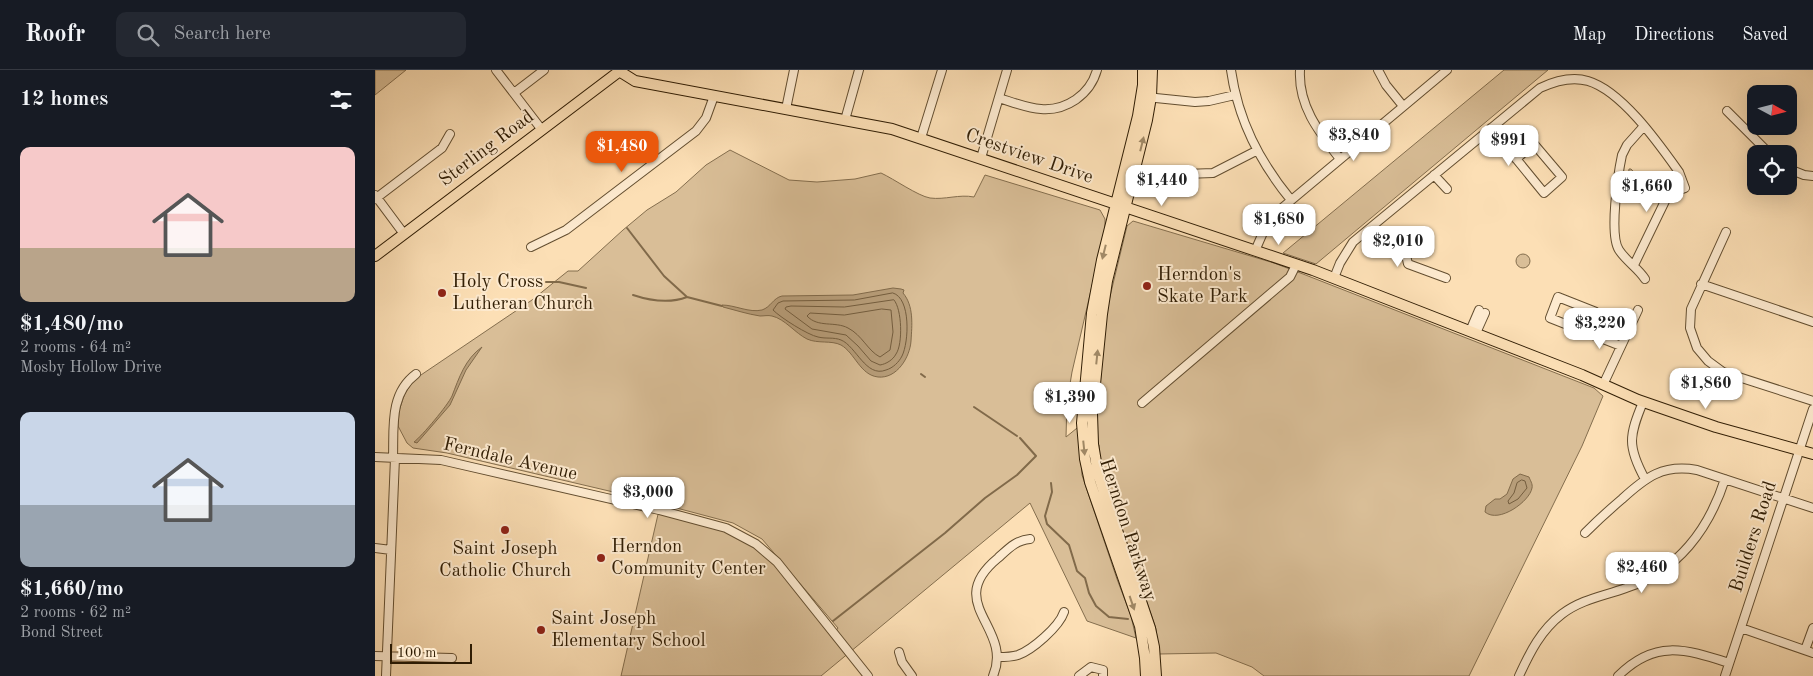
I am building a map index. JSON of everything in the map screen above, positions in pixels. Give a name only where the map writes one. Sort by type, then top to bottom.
[{"type":"main road","name":"Herndon Parkway","points":[[1143,70],[1146,97]]},
{"type":"main road","name":"Herndon Parkway","points":[[1153,70],[1121,207],[1107,281],[1092,414],[1093,444],[1098,474],[1150,628],[1156,676]]},
{"type":"main road","name":"Crestview Drive","points":[[620,71],[635,81],[892,129],[921,138],[1334,278],[1473,332],[1643,402],[1716,427],[1813,454]]},
{"type":"main road","name":"Sterling Road","points":[[375,256],[620,71]]},
{"type":"main road","name":"Herndon Parkway","points":[[1121,207],[1102,260],[1092,313],[1083,404],[1083,445],[1090,482],[1139,626],[1144,646],[1146,676]]},
{"type":"street","points":[[496,70],[542,130]]},
{"type":"street","points":[[514,93],[545,70]]},
{"type":"street","points":[[786,109],[794,70]]},
{"type":"street","points":[[845,120],[859,70]]},
{"type":"street","points":[[921,138],[942,70]]},
{"type":"street","points":[[981,158],[1007,70]]},
{"type":"street","points":[[999,98],[1039,109],[1057,108],[1069,104],[1082,95],[1093,82],[1097,70]]},
{"type":"street","points":[[1231,70],[1235,96],[1245,128],[1256,151],[1274,179],[1291,200]]},
{"type":"street","points":[[1300,70],[1303,97],[1311,118],[1320,134],[1340,159]]},
{"type":"street","points":[[1378,70],[1386,85],[1403,106]]},
{"type":"street","points":[[1255,251],[1270,220],[1291,200],[1447,70]]},
{"type":"street","points":[[1334,278],[1353,242],[1540,88],[1550,83],[1569,79],[1588,81],[1605,89],[1624,106],[1644,126],[1679,172],[1685,188],[1671,193],[1666,199],[1635,266]]},
{"type":"street","points":[[531,247],[566,230],[696,131],[706,118],[713,96]]},
{"type":"street","points":[[1146,97],[1209,102],[1235,96]]},
{"type":"street","points":[[1727,111],[1761,145]]},
{"type":"street","points":[[1644,126],[1627,145],[1622,155],[1614,231],[1618,249],[1645,279]]},
{"type":"street","points":[[1491,128],[1543,193],[1562,177],[1534,144],[1516,159]]},
{"type":"street","points":[[405,234],[376,197],[442,148],[450,134]]},
{"type":"street","points":[[1185,174],[1213,173],[1256,151]]},
{"type":"street","points":[[1797,172],[1813,176]]},
{"type":"street","points":[[1435,175],[1447,189]]},
{"type":"street","points":[[1371,228],[1385,246],[1406,255],[1408,264],[1446,278]]},
{"type":"street","points":[[1726,232],[1691,309],[1690,328],[1697,348],[1708,361],[1723,372],[1813,401]]},
{"type":"street","points":[[1141,403],[1290,277],[1296,265]]},
{"type":"street","points":[[1701,284],[1813,322]]},
{"type":"street","points":[[1587,333],[1596,312],[1558,297],[1550,318],[1587,333],[1621,346]]},
{"type":"street","points":[[1606,387],[1621,346],[1638,310]]},
{"type":"street","points":[[1473,332],[1482,312]]},
{"type":"street","points":[[386,676],[396,402],[403,387],[416,374]]},
{"type":"street","points":[[1643,402],[1634,424],[1631,441],[1635,458],[1645,479]]},
{"type":"street","name":"Builders Road","points":[[1725,676],[1813,408]]},
{"type":"street","name":"Ferndale Avenue","points":[[375,457],[441,460],[659,510],[727,528],[756,544],[777,562],[868,676]]},
{"type":"street","points":[[1585,532],[1645,479],[1659,472],[1677,468],[1697,470],[1813,508]]},
{"type":"street","points":[[1519,676],[1538,640],[1563,613],[1585,601],[1642,582],[1679,558],[1691,546],[1707,523],[1714,510],[1725,479]]},
{"type":"street","points":[[993,676],[997,657],[995,643],[977,602],[979,578],[988,566],[1013,544],[1024,539],[1030,539]]},
{"type":"street","points":[[375,548],[391,550]]},
{"type":"street","points":[[997,657],[1017,655],[1029,649],[1056,626],[1064,612]]},
{"type":"street","points":[[1741,628],[1809,651],[1813,628]]},
{"type":"street","points":[[1618,676],[1632,663],[1662,651],[1690,652],[1729,663]]},
{"type":"street","points":[[899,652],[902,662],[912,676]]},
{"type":"street","points":[[375,656],[452,658]]},
{"type":"street","points":[[1079,676],[1091,667],[1103,670],[1103,676]]},
{"type":"shaded area","points":[[375,70],[406,70],[375,95]]},
{"type":"shaded area","points":[[1504,70],[1548,70],[1316,264],[1283,253]]},
{"type":"shaded area","points":[[730,150],[789,180],[817,182],[855,179],[881,173],[919,194],[936,198],[974,197],[985,175],[1100,210],[1105,219],[1105,230],[1072,372],[1067,402],[1066,437],[1098,411],[1106,313],[1127,226],[1133,221],[1274,263],[1594,388],[1603,396],[1582,446],[1469,676],[1264,676],[1252,667],[1216,653],[1159,654],[1156,629],[1107,486],[1100,463],[1099,445],[1081,460],[1082,475],[1131,616],[1136,638],[1087,621],[1030,503],[821,676],[621,676],[659,510],[715,523],[758,546],[835,632],[838,628],[762,539],[733,523],[639,498],[447,453],[413,448],[407,443],[398,426],[399,411],[405,393],[415,379],[532,300],[568,271],[578,271],[647,210],[676,192],[706,165]]},
{"type":"shaded area","points":[[1629,169],[1641,180],[1637,190],[1627,189]]},
{"type":"shaded area","points":[[1520,254],[1526,254],[1530,261],[1526,268],[1520,268],[1516,264],[1516,258]]},
{"type":"water","points":[[893,288],[904,290],[903,293],[907,298],[911,310],[911,341],[908,354],[901,366],[897,371],[885,377],[878,377],[867,372],[841,345],[807,339],[781,320],[772,316],[750,314],[723,307],[722,305],[757,311],[765,309],[782,296],[853,295]]},
{"type":"water","points":[[482,347],[466,370],[450,405],[417,443],[414,442],[445,406],[452,396],[467,363]]},
{"type":"water","points":[[1520,474],[1529,477],[1532,485],[1526,499],[1505,513],[1491,515],[1485,512],[1486,506],[1495,499],[1500,499],[1507,494],[1513,479]]},
{"type":"waterway","points":[[627,228],[664,276],[687,297],[722,306]]},
{"type":"waterway","points":[[546,282],[559,282],[586,288]]},
{"type":"waterway","points":[[633,295],[660,301],[687,297]]},
{"type":"waterway","points":[[921,374],[925,377]]},
{"type":"waterway","points":[[974,407],[1017,436]]},
{"type":"waterway","points":[[833,621],[945,533],[985,498],[1017,475],[1036,456],[1020,438]]},
{"type":"waterway","points":[[1051,483],[1052,492],[1045,516],[1047,524],[1069,545],[1077,571],[1085,578],[1089,593],[1096,606],[1109,617],[1128,619]]},
{"type":"place","name":"Herndon's Skate Park","points":[[1147,286]]},
{"type":"place","name":"Holy Cross Lutheran Church","points":[[442,293]]},
{"type":"place","name":"Saint Joseph Catholic Church","points":[[505,530]]},
{"type":"place","name":"Herndon Community Center","points":[[601,558]]},
{"type":"place","name":"Saint Joseph Elementary School","points":[[541,630]]}]
